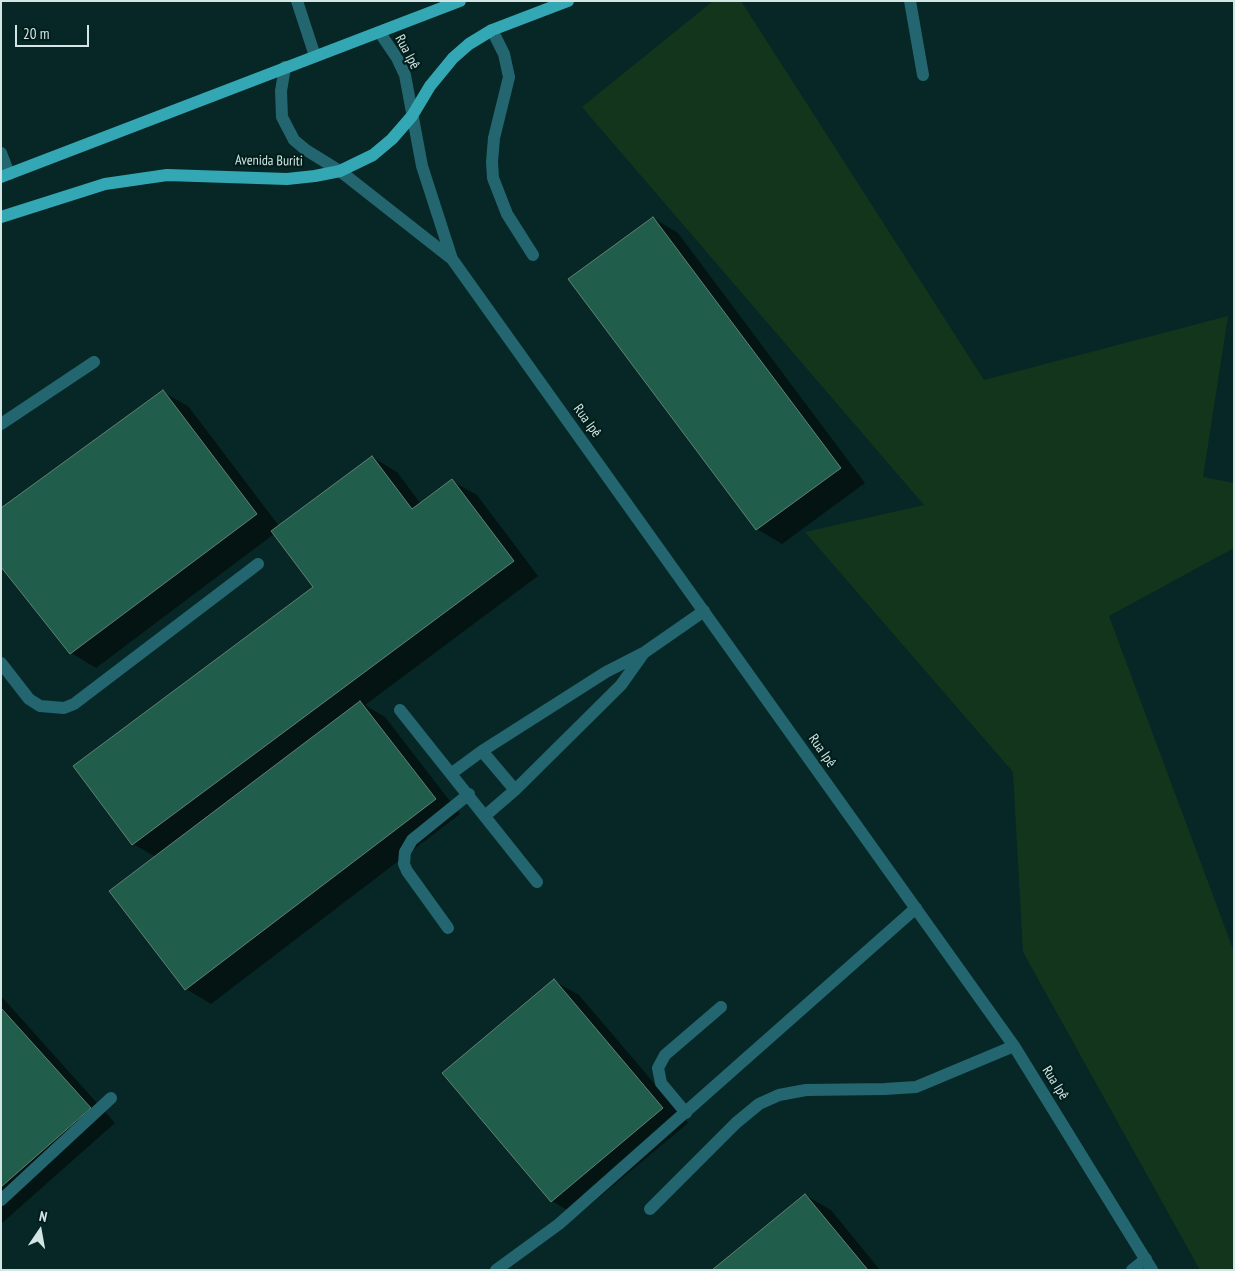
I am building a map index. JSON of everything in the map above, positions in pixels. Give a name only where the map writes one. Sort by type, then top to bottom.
[{"type":"main road","points":[[5,175],[285,67],[380,34],[460,1]]},
{"type":"main road","name":"Avenida Buriti","points":[[1,217],[105,184],[167,175],[287,178],[315,176],[340,171],[372,155],[392,140],[412,116],[430,86],[453,58],[469,44],[492,30],[568,1]]},
{"type":"street","points":[[296,1],[315,56]]},
{"type":"street","points":[[910,1],[923,75]]},
{"type":"street","points":[[492,30],[504,54],[509,77],[494,138],[493,178],[506,214],[533,255]]},
{"type":"street","name":"Rua Ipê","points":[[380,34],[397,58],[404,75],[432,202],[452,259]]},
{"type":"street","name":"Rua Ipê","points":[[285,67],[281,104],[286,128],[294,140],[306,150],[340,171],[452,259],[1014,1046],[1149,1264]]},
{"type":"street","points":[[1,153],[5,175]]},
{"type":"street","points":[[1,424],[94,362]]},
{"type":"street","points":[[1,663],[29,699],[40,706],[64,708],[74,704],[258,564]]},
{"type":"street","points":[[452,773],[482,751],[606,672],[645,652],[704,610]]},
{"type":"street","points":[[486,815],[515,790],[622,685],[645,652]]},
{"type":"street","points":[[400,710],[486,815],[537,882]]},
{"type":"street","points":[[482,751],[515,790]]},
{"type":"street","points":[[448,928],[407,872],[404,864],[405,852],[412,840],[469,794]]},
{"type":"street","points":[[496,1270],[559,1224],[916,908]]},
{"type":"street","points":[[686,1113],[661,1083],[658,1076],[658,1068],[665,1055],[721,1007]]},
{"type":"street","points":[[650,1209],[736,1123],[759,1104],[779,1095],[806,1090],[885,1090],[916,1086],[1014,1046]]},
{"type":"street","points":[[1,1200],[111,1098]]},
{"type":"street","points":[[1132,1270],[1149,1264]]},
{"type":"green space","points":[[713,1],[741,1],[984,380],[1228,316],[1203,477],[1234,483],[1234,548],[1109,616],[1234,952],[1234,1267],[1229,1270],[1200,1270],[1023,952],[1013,772],[805,532],[924,505],[582,107]]},
{"type":"building","points":[[653,217],[841,468],[756,530],[568,279]]},
{"type":"building","points":[[163,390],[257,514],[70,654],[1,567],[1,508]]},
{"type":"building","points":[[372,456],[412,509],[452,479],[514,561],[132,845],[73,766],[313,587],[271,531]]},
{"type":"building","points":[[360,701],[436,799],[185,990],[109,891]]},
{"type":"building","points":[[554,979],[663,1108],[551,1202],[442,1073]]},
{"type":"building","points":[[1,1008],[91,1108],[1,1187]]},
{"type":"building","points":[[805,1194],[868,1270],[712,1270]]}]
